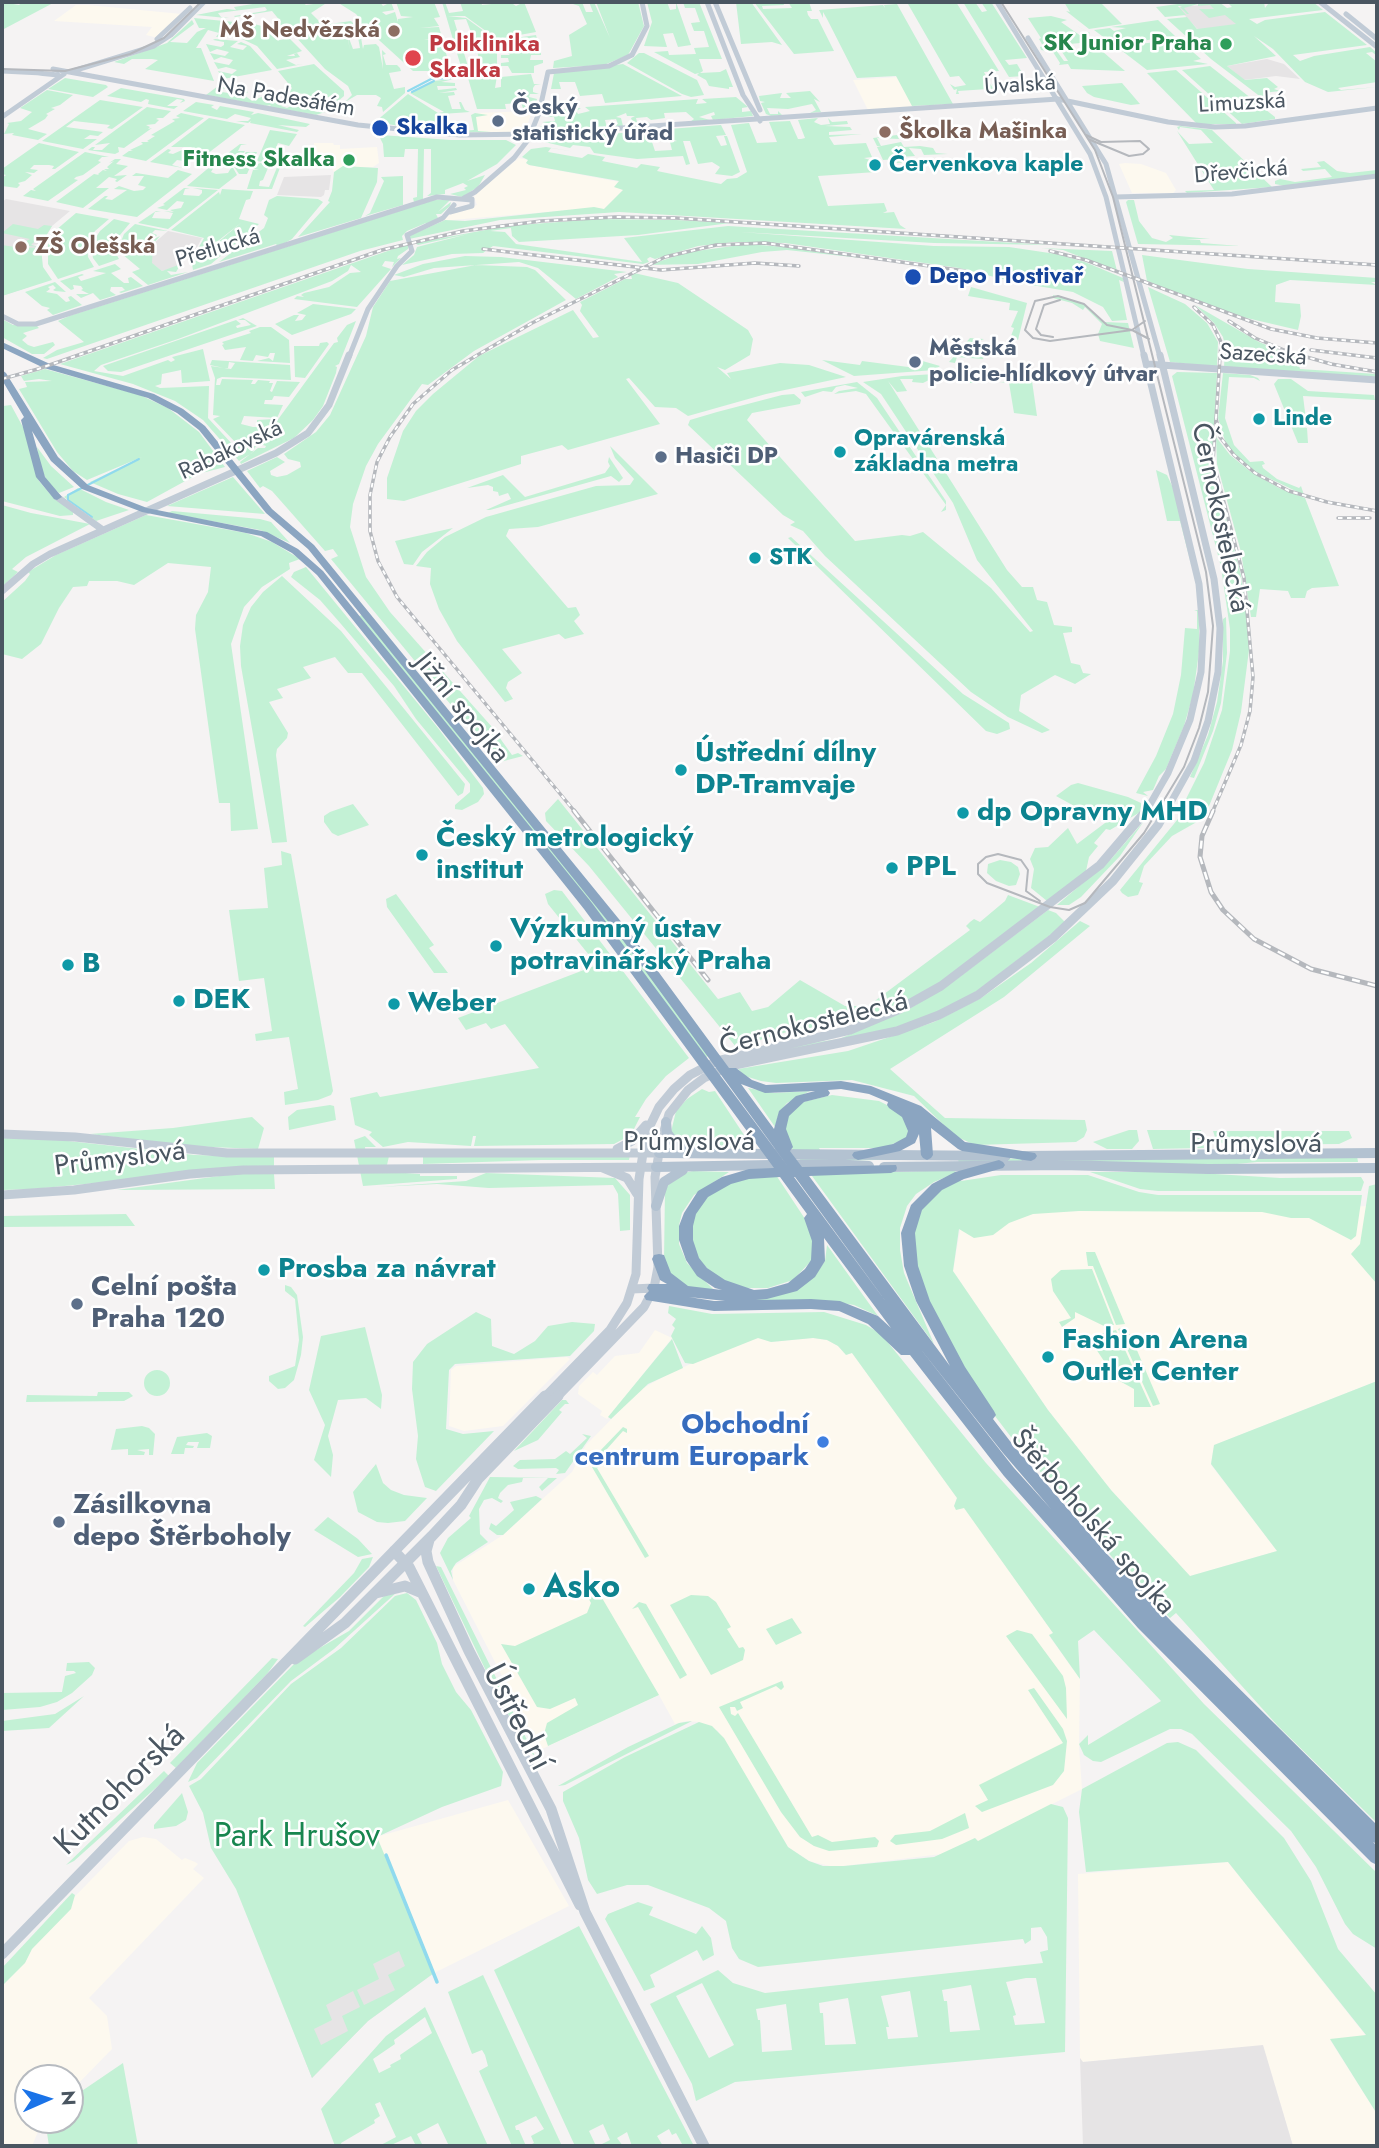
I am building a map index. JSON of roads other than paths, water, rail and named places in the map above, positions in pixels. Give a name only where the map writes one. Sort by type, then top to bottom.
[{"type":"highway","name":"Jižní spojka","points":[[2,345],[23,356],[141,392],[180,411],[202,428],[270,511],[311,547],[622,932],[804,1179]]},
{"type":"highway","name":"Jižní spojka","points":[[2,373],[54,459],[71,477],[90,490],[131,506],[264,534],[295,551],[320,573],[588,905],[801,1196]]},
{"type":"highway","points":[[21,407],[39,473],[57,497]]},
{"type":"highway","points":[[712,1052],[740,1078],[760,1087],[779,1090],[847,1085],[894,1098],[924,1114],[962,1146],[1031,1156]]},
{"type":"highway","points":[[804,1179],[781,1136],[780,1126],[785,1110],[804,1097],[823,1093],[858,1094],[884,1101],[908,1116],[914,1131],[909,1142],[890,1150],[858,1155]]},
{"type":"highway","points":[[894,1098],[922,1122],[928,1142],[927,1156]]},
{"type":"highway","points":[[999,1165],[952,1179],[925,1197],[910,1222],[908,1252],[919,1290],[946,1347],[1036,1482]]},
{"type":"highway","points":[[755,1295],[720,1284],[702,1272],[690,1254],[685,1233],[690,1213],[703,1194],[746,1170],[891,1168]]},
{"type":"highway","name":"Štěrboholská spojka","points":[[804,1179],[943,1367],[1036,1482],[1167,1627],[1377,1836]]},
{"type":"highway","points":[[652,1292],[755,1295],[792,1287],[806,1277],[817,1264],[820,1254],[818,1235],[801,1196]]},
{"type":"highway","name":"Štěrboholská spojka","points":[[801,1196],[945,1392],[1027,1493],[1111,1589],[1377,1859]]},
{"type":"highway","points":[[659,1259],[662,1272],[672,1284],[713,1295]]},
{"type":"highway","points":[[652,1292],[714,1306],[811,1304],[847,1308],[885,1330],[945,1392]]},
{"type":"main road","points":[[454,204],[475,192],[522,149],[531,136],[548,72],[603,67],[630,57],[647,29],[648,19],[642,2]]},
{"type":"main road","points":[[707,2],[743,95],[760,119]]},
{"type":"main road","points":[[715,2],[760,119]]},
{"type":"main road","name":"Černokostelecká","points":[[394,1551],[604,1338],[623,1311],[632,1289],[637,1260],[641,1166],[646,1134],[653,1115],[682,1081],[717,1061],[897,1031],[939,1016],[978,995],[1042,948],[1091,904],[1136,855],[1172,802],[1194,761],[1208,721],[1217,681],[1220,638],[1215,586],[1173,415],[1153,366],[1106,197],[1090,154],[997,2]]},
{"type":"main road","name":"Černokostelecká","points":[[407,1559],[461,1504],[478,1479],[627,1327],[652,1292],[659,1259],[656,1167],[671,1109],[688,1090],[722,1069],[752,1056],[850,1030],[900,1009],[941,986],[1100,864],[1138,824],[1178,754],[1192,713],[1201,672],[1203,631],[1198,578],[1153,366],[1140,281],[1118,197],[1106,164],[1004,2]]},
{"type":"main road","points":[[1320,2],[1377,47]]},
{"type":"main road","points":[[1329,2],[1377,39]]},
{"type":"main road","points":[[200,3],[211,9]]},
{"type":"main road","points":[[2,117],[67,72],[149,44],[200,3]]},
{"type":"main road","points":[[83,72],[161,43],[200,3]]},
{"type":"main road","points":[[2,69],[53,69],[67,72]]},
{"type":"main road","name":"Na Padesátém","points":[[2,69],[38,73],[83,72],[384,129],[448,135],[531,136]]},
{"type":"main road","name":"Na Padesátém","points":[[67,72],[381,132],[445,138],[531,136]]},
{"type":"main road","name":"Úvalská","points":[[531,136],[960,106],[1059,100],[1068,102]]},
{"type":"main road","name":"Limuzská","points":[[1068,102],[1172,123],[1217,127],[1377,108]]},
{"type":"main road","points":[[505,138],[520,141],[522,149]]},
{"type":"main road","name":"Dřevčická","points":[[1106,197],[1231,194],[1377,176]]},
{"type":"main road","points":[[446,197],[462,208],[473,205],[475,192]]},
{"type":"main road","name":"Přetlucká","points":[[2,316],[18,324],[36,324],[439,197],[472,200]]},
{"type":"main road","name":"Rabakovská","points":[[446,215],[454,204]]},
{"type":"main road","name":"Rabakovská","points":[[2,591],[35,562],[276,453],[309,433],[329,405],[368,309],[397,266],[412,251],[407,235],[462,208]]},
{"type":"main road","name":"Sazečská","points":[[1153,366],[1377,380]]},
{"type":"main road","points":[[57,497],[103,530]]},
{"type":"main road","points":[[604,1151],[632,1141],[653,1115]]},
{"type":"main road","points":[[666,1122],[667,1133],[676,1144],[709,1154]]},
{"type":"main road","name":"Průmyslová","points":[[2,1134],[75,1137],[206,1152],[264,1154],[604,1151],[927,1156],[1377,1153]]},
{"type":"main road","points":[[832,1167],[917,1163],[927,1156]]},
{"type":"main road","points":[[588,1165],[611,1170],[627,1178],[635,1187],[639,1201]]},
{"type":"main road","name":"Průmyslová","points":[[2,1195],[88,1189],[198,1173],[267,1169],[588,1165],[746,1170]]},
{"type":"main road","name":"Průmyslová","points":[[891,1168],[999,1165],[1377,1168]]},
{"type":"main road","points":[[656,1206],[662,1185],[669,1177],[698,1167]]},
{"type":"main road","points":[[632,1289],[652,1292]]},
{"type":"main road","points":[[430,1566],[426,1548],[432,1536]]},
{"type":"main road","name":"Ústřední","points":[[394,1551],[407,1559],[430,1566],[469,1651],[557,1821],[585,1912]]},
{"type":"main road","name":"Kutnohorská","points":[[2,1954],[394,1551]]},
{"type":"main road","name":"Ústřední","points":[[407,1559],[422,1594],[520,1785],[541,1833],[585,1912],[704,2146]]},
{"type":"main road","name":"Kutnohorská","points":[[282,1668],[345,1623],[407,1559]]},
{"type":"main road","points":[[369,1598],[400,1586],[414,1588],[422,1594]]},
{"type":"waterway","points":[[468,77],[497,74]]},
{"type":"waterway","points":[[408,91],[431,79],[453,78]]},
{"type":"waterway","points":[[412,92],[434,81]]},
{"type":"waterway","points":[[92,517],[68,500],[68,495],[139,459]]},
{"type":"waterway","points":[[386,1855],[437,1982]]},
{"type":"tram line","points":[[2,69],[65,71],[130,54],[164,38],[201,2]]},
{"type":"tram line","points":[[1001,2],[1088,139]]},
{"type":"tram line","points":[[1086,135],[1101,142],[1140,141],[1149,149],[1143,154],[1129,156],[1088,139]]},
{"type":"tram line","points":[[1088,139],[1113,197],[1144,322]]},
{"type":"tram line","points":[[1058,296],[1084,304],[1107,325],[1132,330],[1050,341],[1033,338],[1025,330],[1035,301],[1058,296]]},
{"type":"tram line","points":[[1053,337],[1041,335],[1036,329],[1044,305],[1060,300]]},
{"type":"tram line","points":[[1132,330],[1144,322]]},
{"type":"tram line","points":[[1144,322],[1148,339]]},
{"type":"tram line","points":[[1132,330],[1148,339]]},
{"type":"tram line","points":[[1040,901],[1026,891],[1028,870],[1021,860],[998,854],[986,857],[978,864],[978,874],[987,883],[1050,907],[1069,910],[1085,903],[1144,833],[1184,767],[1199,728],[1208,692],[1213,626],[1206,572],[1148,339]]},
{"type":"railway","points":[[2,379],[38,369],[382,250],[463,231],[541,221],[615,217],[676,218],[1377,265]]},
{"type":"railway","points":[[643,268],[665,257],[716,245],[765,243],[965,271]]},
{"type":"railway","points":[[483,249],[643,268]]},
{"type":"railway","points":[[1050,251],[1086,260],[1271,329],[1317,338],[1377,343]]},
{"type":"railway","points":[[643,268],[661,270],[755,263],[799,266]]},
{"type":"railway","points":[[576,813],[397,597],[378,561],[370,531],[370,495],[377,462],[390,437],[413,404],[452,370],[532,323],[643,268]]},
{"type":"railway","points":[[1194,307],[1213,325],[1221,342],[1216,418]]},
{"type":"railway","points":[[1229,321],[1255,338],[1289,352],[1331,364],[1377,372]]},
{"type":"railway","points":[[1311,350],[1377,358]]},
{"type":"railway","points":[[1212,813],[1241,745],[1250,711],[1253,677],[1244,578],[1213,461],[1216,418]]},
{"type":"railway","points":[[1216,418],[1220,437],[1234,455],[1255,473],[1289,491],[1327,502],[1377,511]]},
{"type":"railway","points":[[1338,518],[1370,518]]},
{"type":"railway","points":[[574,811],[708,980]]},
{"type":"railway","points":[[1213,811],[1202,836],[1200,857],[1211,892],[1223,910],[1254,939],[1311,969],[1377,986]]},
{"type":"place","name":"MŠ Nedvězská","points":[[394,31]]},
{"type":"place","name":"SK Junior Praha","points":[[1226,44]]},
{"type":"place","name":"Poliklinika Skalka","points":[[413,58]]},
{"type":"place","name":"Český statistický úřad","points":[[498,121]]},
{"type":"place","name":"Skalka","points":[[380,128]]},
{"type":"place","name":"Školka Mašinka","points":[[885,132]]},
{"type":"place","name":"Fitness Skalka","points":[[349,160]]},
{"type":"place","name":"Červenkova kaple","points":[[875,165]]},
{"type":"place","name":"ZŠ Olešská","points":[[21,247]]},
{"type":"place","name":"Depo Hostivař","points":[[913,277]]},
{"type":"place","name":"Městská policie-hlídkový útvar","points":[[915,362]]},
{"type":"place","name":"Linde","points":[[1259,419]]},
{"type":"place","name":"Opravárenská základna metra","points":[[840,452]]},
{"type":"place","name":"Hasiči DP","points":[[661,457]]},
{"type":"place","name":"STK","points":[[755,558]]},
{"type":"place","name":"Ústřední dílny DP-Tramvaje","points":[[681,770]]},
{"type":"place","name":"dp Opravny MHD","points":[[963,813]]},
{"type":"place","name":"Český metrologický institut","points":[[422,855]]},
{"type":"place","name":"PPL","points":[[892,868]]},
{"type":"place","name":"Výzkumný ústav potravinářský Praha","points":[[496,946]]},
{"type":"place","name":"B","points":[[68,965]]},
{"type":"place","name":"DEK","points":[[179,1001]]},
{"type":"place","name":"Weber","points":[[394,1004]]},
{"type":"place","name":"Prosba za návrat","points":[[264,1270]]},
{"type":"place","name":"Celní pošta Praha 120","points":[[77,1304]]},
{"type":"place","name":"Fashion Arena Outlet Center","points":[[1048,1357]]},
{"type":"place","name":"Obchodní centrum Europark","points":[[823,1442]]},
{"type":"place","name":"Zásilkovna depo Štěrboholy","points":[[59,1522]]},
{"type":"place","name":"Asko","points":[[529,1589]]},
{"type":"park label","name":"Park Hrušov","points":[[297,1838]]}]
